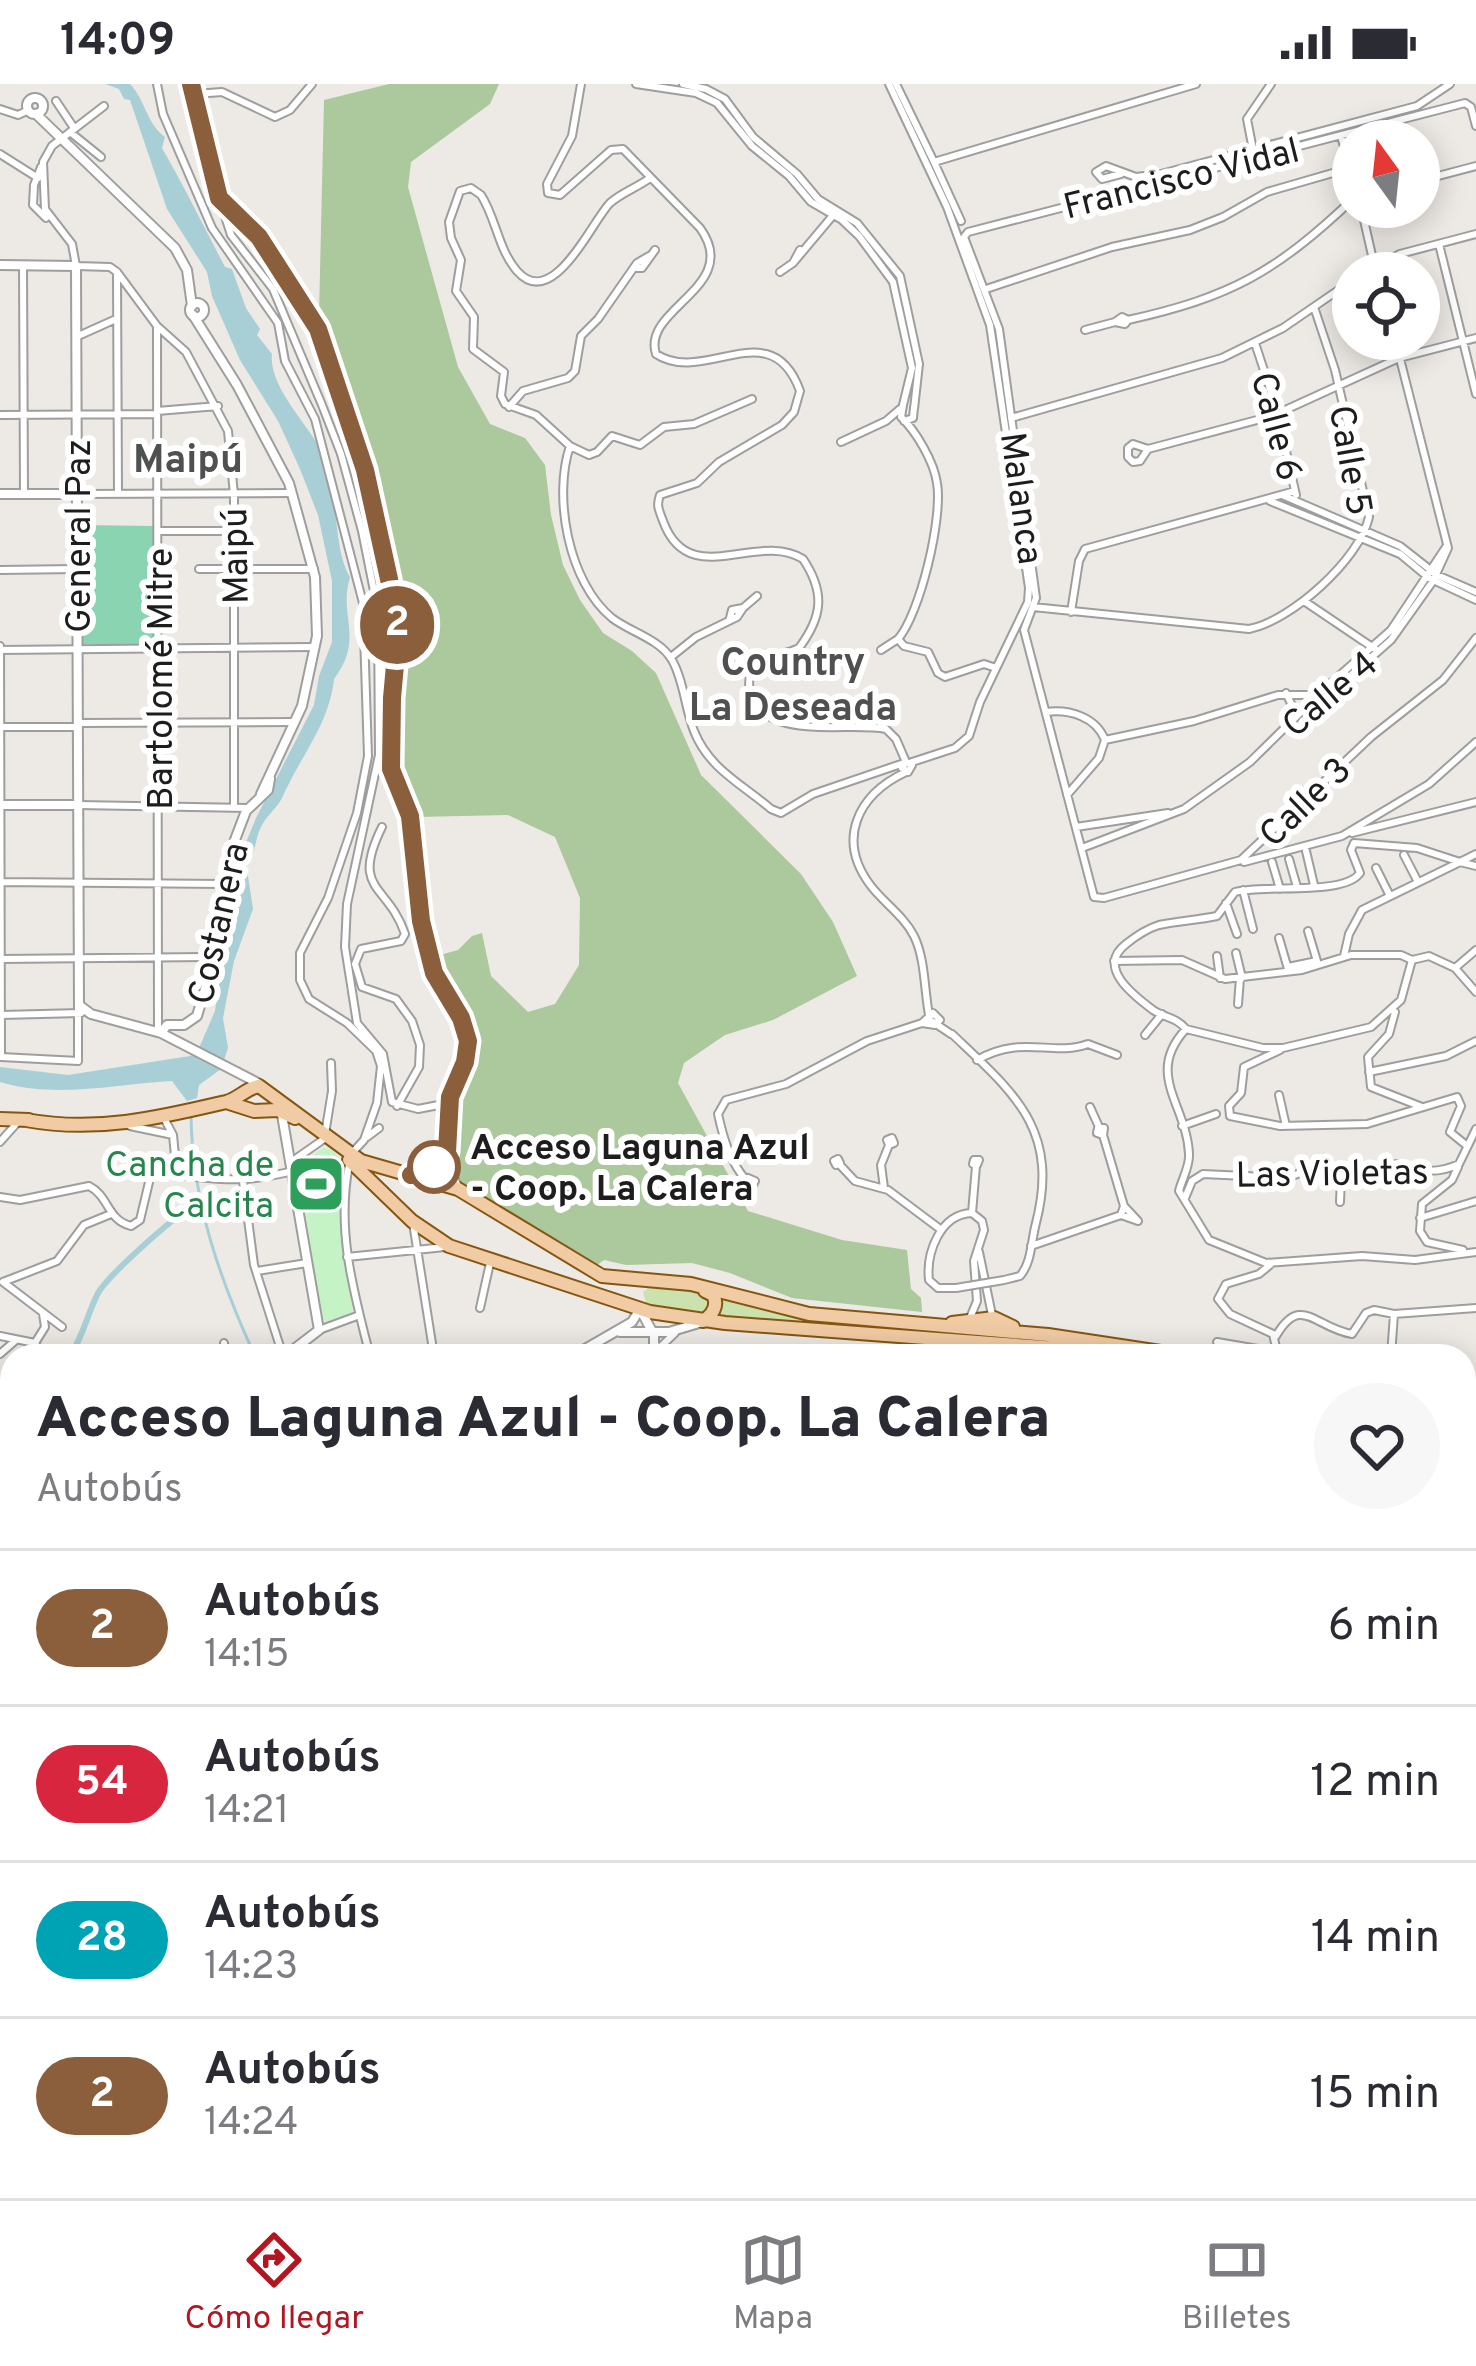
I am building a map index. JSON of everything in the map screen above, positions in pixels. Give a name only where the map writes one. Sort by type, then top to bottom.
[{"type":"main road","points":[[0,1119],[127,1125],[222,1102],[254,1086],[265,1088],[364,1168],[412,1220],[449,1246],[490,1263],[660,1314],[703,1321],[1016,1344]]},
{"type":"main road","points":[[253,1110],[268,1102],[265,1088]]},
{"type":"main road","points":[[244,1093],[253,1110]]},
{"type":"main road","points":[[222,1102],[278,1110],[325,1136]]},
{"type":"main road","points":[[364,1168],[411,1175],[463,1192],[594,1273],[619,1279],[691,1284],[778,1308],[866,1320],[1085,1339]]},
{"type":"main road","points":[[639,1304],[644,1286],[660,1280]]},
{"type":"main road","points":[[691,1284],[715,1299],[714,1311],[703,1321]]},
{"type":"main road","points":[[866,1320],[948,1323],[994,1318],[1012,1326],[1115,1344]]},
{"type":"street","points":[[157,84],[163,114],[221,244],[278,323],[285,362],[315,419],[363,603],[368,756],[357,813],[328,898],[302,947],[300,980],[309,999],[375,1046],[381,1082],[364,1140]]},
{"type":"street","points":[[299,99],[302,84]]},
{"type":"street","points":[[312,84],[290,110],[275,117],[222,92],[193,89],[231,235],[273,289],[341,454],[378,611],[379,755],[346,904],[345,937],[357,1023],[390,1077],[389,1097],[397,1106],[418,1109],[449,1103]]},
{"type":"street","points":[[581,84],[572,136],[547,184],[548,193],[560,195],[617,148],[627,151],[700,228],[709,250],[700,284],[656,330],[652,341],[656,354],[664,359],[693,360],[769,353],[786,362],[800,394],[794,412],[782,425],[719,462],[697,483],[660,495],[657,507],[670,540],[692,554],[729,556],[780,550],[803,559],[819,589],[818,616],[800,648],[766,659],[753,669],[749,684],[754,701],[772,718],[794,724],[886,729],[896,739],[904,767]]},
{"type":"street","points":[[636,84],[687,86],[721,106],[816,207],[835,213],[901,279],[919,358],[914,433]]},
{"type":"street","points":[[892,84],[961,221]]},
{"type":"street","points":[[570,446],[562,473],[564,512],[583,575],[610,616],[671,657],[693,729],[709,757],[735,783],[775,812],[788,811],[808,796],[956,748],[969,736],[1030,593],[991,329],[947,207],[892,84]]},
{"type":"street","points":[[934,162],[1196,84]]},
{"type":"street","points":[[1253,150],[1247,119],[1271,84]]},
{"type":"street","points":[[1121,174],[1149,176],[1420,105],[1450,84]]},
{"type":"street","points":[[56,101],[72,130],[101,157]]},
{"type":"street","points":[[0,109],[18,115],[38,103]]},
{"type":"street","name":"Costanera","points":[[38,103],[60,139],[176,248],[188,270],[202,325],[292,493],[314,569],[315,647],[296,722],[269,788],[248,808],[228,858],[219,942],[196,1016],[159,1032]]},
{"type":"street","name":"Francisco Vidal","points":[[1402,120],[1467,103],[1476,126]]},
{"type":"street","points":[[50,219],[33,205],[43,162],[60,139],[104,106]]},
{"type":"street","name":"Francisco Vidal","points":[[964,236],[1332,138]]},
{"type":"street","points":[[0,154],[46,182]]},
{"type":"street","points":[[27,171],[43,162]]},
{"type":"street","points":[[43,162],[44,206],[72,244],[76,266]]},
{"type":"street","points":[[1440,175],[1476,166]]},
{"type":"street","points":[[986,289],[1112,248],[1202,226],[1268,192],[1332,173]]},
{"type":"street","points":[[650,178],[609,204],[569,261],[545,279],[534,281],[524,278],[512,264],[481,195],[467,188],[458,193],[449,222],[461,260],[455,290],[474,316],[472,349],[504,372],[501,396],[509,407],[532,413],[570,446],[593,454],[604,440],[616,435],[633,446],[640,445],[660,428],[687,426],[752,399]]},
{"type":"street","points":[[219,198],[259,237],[311,315],[365,470],[398,632],[391,769],[410,816],[421,921],[434,973],[467,1035],[466,1058],[449,1103],[447,1152],[447,1169],[463,1192]]},
{"type":"street","points":[[780,272],[835,213]]},
{"type":"street","points":[[1085,330],[1115,322],[1122,326],[1128,320],[1194,305],[1248,282],[1306,243],[1332,219]]},
{"type":"street","points":[[1418,252],[1476,234]]},
{"type":"street","name":"Malanca","points":[[964,236],[999,329],[1036,598],[1023,626],[1096,898]]},
{"type":"street","points":[[1438,244],[1476,394]]},
{"type":"street","points":[[509,407],[523,391],[568,378],[575,370],[581,336],[652,253]]},
{"type":"street","points":[[242,269],[247,256]]},
{"type":"street","points":[[23,265],[24,494]]},
{"type":"street","points":[[0,266],[110,267],[117,272],[118,494]]},
{"type":"street","name":"General Paz","points":[[76,266],[78,998]]},
{"type":"street","points":[[880,650],[898,639],[913,617],[937,505],[937,481],[903,420],[912,368],[886,267]]},
{"type":"street","name":"Maipú","points":[[117,272],[157,326],[182,346],[218,406],[230,439],[235,570],[233,805]]},
{"type":"street","points":[[1012,418],[1187,370],[1255,343],[1332,295]]},
{"type":"street","name":"Calle 5","points":[[1033,607],[1249,629],[1273,621],[1304,601],[1363,535],[1369,511],[1314,308]]},
{"type":"street","points":[[76,338],[117,319]]},
{"type":"street","name":"Bartolomé Mitre","points":[[157,326],[159,1032]]},
{"type":"street","points":[[1440,347],[1476,338]]},
{"type":"street","name":"Calle 6","points":[[1255,343],[1278,414],[1298,507]]},
{"type":"street","points":[[1148,449],[1278,414],[1395,360]]},
{"type":"street","name":"Calle 4","points":[[1082,848],[1175,813],[1250,762],[1308,705],[1376,649],[1446,560],[1448,543],[1400,360]]},
{"type":"street","points":[[886,422],[902,406],[910,404],[914,412]]},
{"type":"street","points":[[0,415],[117,415],[218,406]]},
{"type":"street","points":[[842,442],[914,412]]},
{"type":"street","points":[[1071,612],[1085,549],[1295,491]]},
{"type":"street","points":[[0,494],[292,493]]},
{"type":"street","points":[[1282,495],[1298,507]]},
{"type":"street","points":[[1266,500],[1298,507],[1400,546],[1433,576],[1476,596]]},
{"type":"street","points":[[158,531],[234,531]]},
{"type":"street","points":[[0,570],[77,569]]},
{"type":"street","points":[[199,569],[314,569]]},
{"type":"street","points":[[671,657],[730,617],[737,617],[758,596]]},
{"type":"street","points":[[1304,601],[1376,649]]},
{"type":"street","name":"Calle 3","points":[[1096,898],[1235,865],[1371,737],[1443,680],[1476,638]]},
{"type":"street","points":[[898,639],[904,646],[928,652],[945,677],[984,664],[996,668]]},
{"type":"street","points":[[78,998],[78,1061],[1,1057],[0,648],[315,647]]},
{"type":"street","name":"Calle 4","points":[[1303,695],[1329,686],[1376,649]]},
{"type":"street","points":[[1105,740],[1203,719],[1286,693],[1303,695],[1308,705]]},
{"type":"street","points":[[1286,693],[1297,716]]},
{"type":"street","points":[[1046,712],[1080,716],[1096,724],[1105,740],[1100,758],[1066,796]]},
{"type":"street","points":[[0,727],[296,722]]},
{"type":"street","points":[[1373,824],[1476,742]]},
{"type":"street","points":[[904,767],[856,818],[851,841],[858,865],[913,934],[932,1020],[1014,1094],[1039,1147],[1044,1186],[1024,1273],[938,1288],[928,1278],[940,1229],[956,1216],[972,1213]]},
{"type":"street","points":[[1235,865],[1373,824],[1476,802]]},
{"type":"street","points":[[0,805],[248,808]]},
{"type":"street","name":"Calle 4","points":[[1076,827],[1175,813]]},
{"type":"street","points":[[382,827],[372,847],[369,879],[405,934],[401,941],[361,949],[356,964],[362,987],[390,994],[408,1014],[420,1045],[418,1067],[397,1106]]},
{"type":"street","points":[[1283,1048],[1253,1048],[1186,1029],[1114,972],[1117,951],[1143,931],[1214,917],[1232,893],[1337,886],[1359,878],[1350,848],[1354,844],[1417,848],[1476,866]]},
{"type":"street","points":[[1254,848],[1260,858]]},
{"type":"street","points":[[1306,851],[1314,885]]},
{"type":"street","points":[[1344,956],[1360,913],[1476,854]]},
{"type":"street","points":[[1404,855],[1418,883]]},
{"type":"street","points":[[1289,860],[1297,887]]},
{"type":"street","points":[[1272,862],[1280,889]]},
{"type":"street","points":[[1376,868],[1390,896]]},
{"type":"street","points":[[0,882],[224,884]]},
{"type":"street","points":[[1243,890],[1253,929]]},
{"type":"street","points":[[1226,903],[1237,934]]},
{"type":"street","points":[[1288,970],[1317,961],[1308,931]]},
{"type":"street","points":[[1279,938],[1288,970]]},
{"type":"street","points":[[1455,968],[1476,950]]},
{"type":"street","points":[[1236,953],[1241,978],[1238,1004]]},
{"type":"street","points":[[1113,962],[1182,960],[1220,978],[1241,978],[1344,956],[1401,955],[1412,960],[1430,956],[1455,968],[1476,992]]},
{"type":"street","points":[[1217,956],[1220,978]]},
{"type":"street","points":[[0,959],[206,957]]},
{"type":"street","points":[[1412,960],[1389,1034],[1368,1057],[1369,1072],[1373,1089],[1422,1107]]},
{"type":"street","points":[[78,998],[82,1009],[91,1014],[159,1032],[265,1088]]},
{"type":"street","points":[[1395,1009],[1371,1027],[1283,1048],[1244,1066],[1241,1093],[1228,1109],[1235,1118],[1286,1126],[1373,1124],[1457,1097],[1461,1106],[1450,1132],[1466,1145]]},
{"type":"street","points":[[1,1015],[91,1014]]},
{"type":"street","points":[[1145,1036],[1162,1014]]},
{"type":"street","points":[[746,1180],[734,1163],[719,1120],[719,1109],[726,1100],[786,1084],[856,1046],[932,1020]]},
{"type":"street","points":[[1186,1029],[1166,1061],[1189,1155],[1179,1187],[1209,1240],[1271,1264],[1368,1256],[1415,1260],[1472,1251]]},
{"type":"street","points":[[1369,1072],[1446,1056],[1476,1041]]},
{"type":"street","points":[[977,1060],[1024,1045],[1080,1048],[1089,1053],[1096,1049],[1117,1055]]},
{"type":"street","points":[[0,1197],[20,1200],[89,1186],[102,1195],[110,1214],[125,1226],[134,1226],[140,1220],[151,1176],[158,1173],[243,1181],[292,1166],[325,1136],[331,1063]]},
{"type":"street","points":[[232,1072],[242,1080],[244,1093]]},
{"type":"street","points":[[1279,1095],[1286,1126]]},
{"type":"street","points":[[1031,1246],[1123,1211],[1090,1107]]},
{"type":"street","points":[[278,1110],[286,1124],[319,1330]]},
{"type":"street","points":[[1183,1126],[1216,1114]]},
{"type":"street","points":[[164,1118],[172,1135],[177,1177]]},
{"type":"street","points":[[0,1142],[21,1120]]},
{"type":"street","points":[[127,1125],[172,1135]]},
{"type":"street","points":[[366,1344],[347,1257],[345,1209],[351,1158],[379,1129]]},
{"type":"street","name":"Las Violetas","points":[[1185,1203],[1190,1184],[1203,1174],[1287,1178],[1310,1169],[1340,1177],[1376,1177],[1396,1164],[1430,1172],[1459,1164],[1476,1130]]},
{"type":"street","points":[[884,1188],[881,1165],[889,1145]]},
{"type":"street","points":[[411,1175],[435,1166],[447,1152]]},
{"type":"street","points":[[839,1164],[855,1181],[884,1188],[940,1229]]},
{"type":"street","points":[[1459,1164],[1452,1180],[1422,1204],[1420,1231],[1426,1242],[1472,1251]]},
{"type":"street","points":[[970,1318],[977,1301],[983,1226],[972,1213],[976,1166]]},
{"type":"street","points":[[1340,1177],[1340,1202]]},
{"type":"street","points":[[243,1181],[256,1271],[280,1344]]},
{"type":"street","points":[[1420,1218],[1476,1201]]},
{"type":"street","points":[[2,1281],[57,1261],[87,1222],[110,1214]]},
{"type":"street","points":[[412,1220],[432,1344]]},
{"type":"street","points":[[347,1257],[449,1246]]},
{"type":"street","points":[[256,1271],[307,1263]]},
{"type":"street","points":[[480,1308],[490,1263]]},
{"type":"street","points":[[1271,1264],[1259,1274],[1226,1284],[1218,1299],[1226,1311],[1276,1336]]},
{"type":"street","points":[[978,1270],[994,1318]]},
{"type":"street","points":[[2,1281],[62,1327]]},
{"type":"street","points":[[639,1304],[656,1344]]},
{"type":"street","points":[[592,1344],[634,1321],[639,1304]]},
{"type":"street","points":[[1276,1344],[1285,1319],[1294,1315],[1306,1315],[1352,1334],[1371,1311],[1394,1314],[1476,1308]]},
{"type":"street","points":[[0,1336],[34,1343],[45,1327],[43,1314]]},
{"type":"street","points":[[1392,1344],[1394,1314]]},
{"type":"street","points":[[300,1344],[319,1330],[357,1316]]},
{"type":"street","points":[[607,1335],[626,1330],[677,1330],[703,1321]]},
{"type":"street","points":[[660,1344],[677,1330]]},
{"type":"street","points":[[11,1344],[16,1340]]},
{"type":"street","points":[[1217,1342],[1229,1344]]},
{"type":"green space","points":[[389,84],[499,84],[490,104],[411,162],[408,187],[458,367],[490,424],[525,438],[545,465],[563,565],[580,600],[603,633],[656,673],[701,775],[801,874],[833,922],[857,976],[773,1020],[725,1035],[684,1063],[678,1083],[748,1211],[842,1240],[907,1250],[911,1289],[921,1298],[922,1312],[792,1298],[692,1263],[626,1265],[604,1260],[596,1266],[464,1189],[459,1180],[450,1145],[450,1120],[455,1090],[469,1058],[470,1032],[433,957],[458,950],[482,933],[491,976],[528,1012],[555,1004],[579,965],[580,898],[555,837],[508,815],[417,817],[398,777],[398,699],[405,657],[396,580],[371,467],[319,315],[324,100]]},
{"type":"green space","points":[[80,525],[153,526],[154,645],[80,644]]},
{"type":"green space","points":[[323,1148],[331,1149],[347,1165],[343,1238],[353,1312],[328,1324],[320,1316],[299,1165]]},
{"type":"green space","points":[[653,1285],[701,1291],[712,1303],[708,1313],[647,1305],[643,1292]]},
{"type":"green space","points":[[716,1295],[766,1308],[1095,1344],[1045,1344],[714,1319]]},
{"type":"water","points":[[105,84],[130,84],[135,91],[165,137],[162,148],[225,267],[232,269],[246,308],[260,329],[257,335],[272,354],[282,391],[322,451],[340,550],[350,577],[348,651],[313,740],[262,825],[246,863],[253,909],[234,961],[223,1018],[228,1048],[221,1069],[199,1085],[197,1098],[187,1101],[172,1081],[43,1089],[0,1082],[0,1067],[68,1075],[190,1056],[199,1048],[215,1011],[232,933],[236,867],[314,705],[332,642],[332,581],[318,515],[300,469],[278,421],[240,360],[212,296],[207,272],[167,209],[130,100]]},
{"type":"waterway","points":[[191,1116],[202,1209],[250,1344]]},
{"type":"waterway","points":[[195,1207],[200,1205]]},
{"type":"waterway","points":[[76,1344],[102,1287],[188,1210]]},
{"type":"bus line","name":"2","points":[[191,84],[219,198],[259,237],[318,329],[365,470],[389,579],[398,632],[391,769],[410,816],[425,942],[441,990],[461,1018],[468,1041],[450,1097],[447,1152],[435,1166],[411,1175]]},
{"type":"place","name":"Acceso Laguna Azul - Coop. La Calera","points":[[434,1167]]},
{"type":"place","name":"Cancha de Calcita","points":[[316,1184]]},
{"type":"district","name":"Maipú","points":[[188,458]]},
{"type":"district","name":"Country La Deseada","points":[[793,684]]}]
